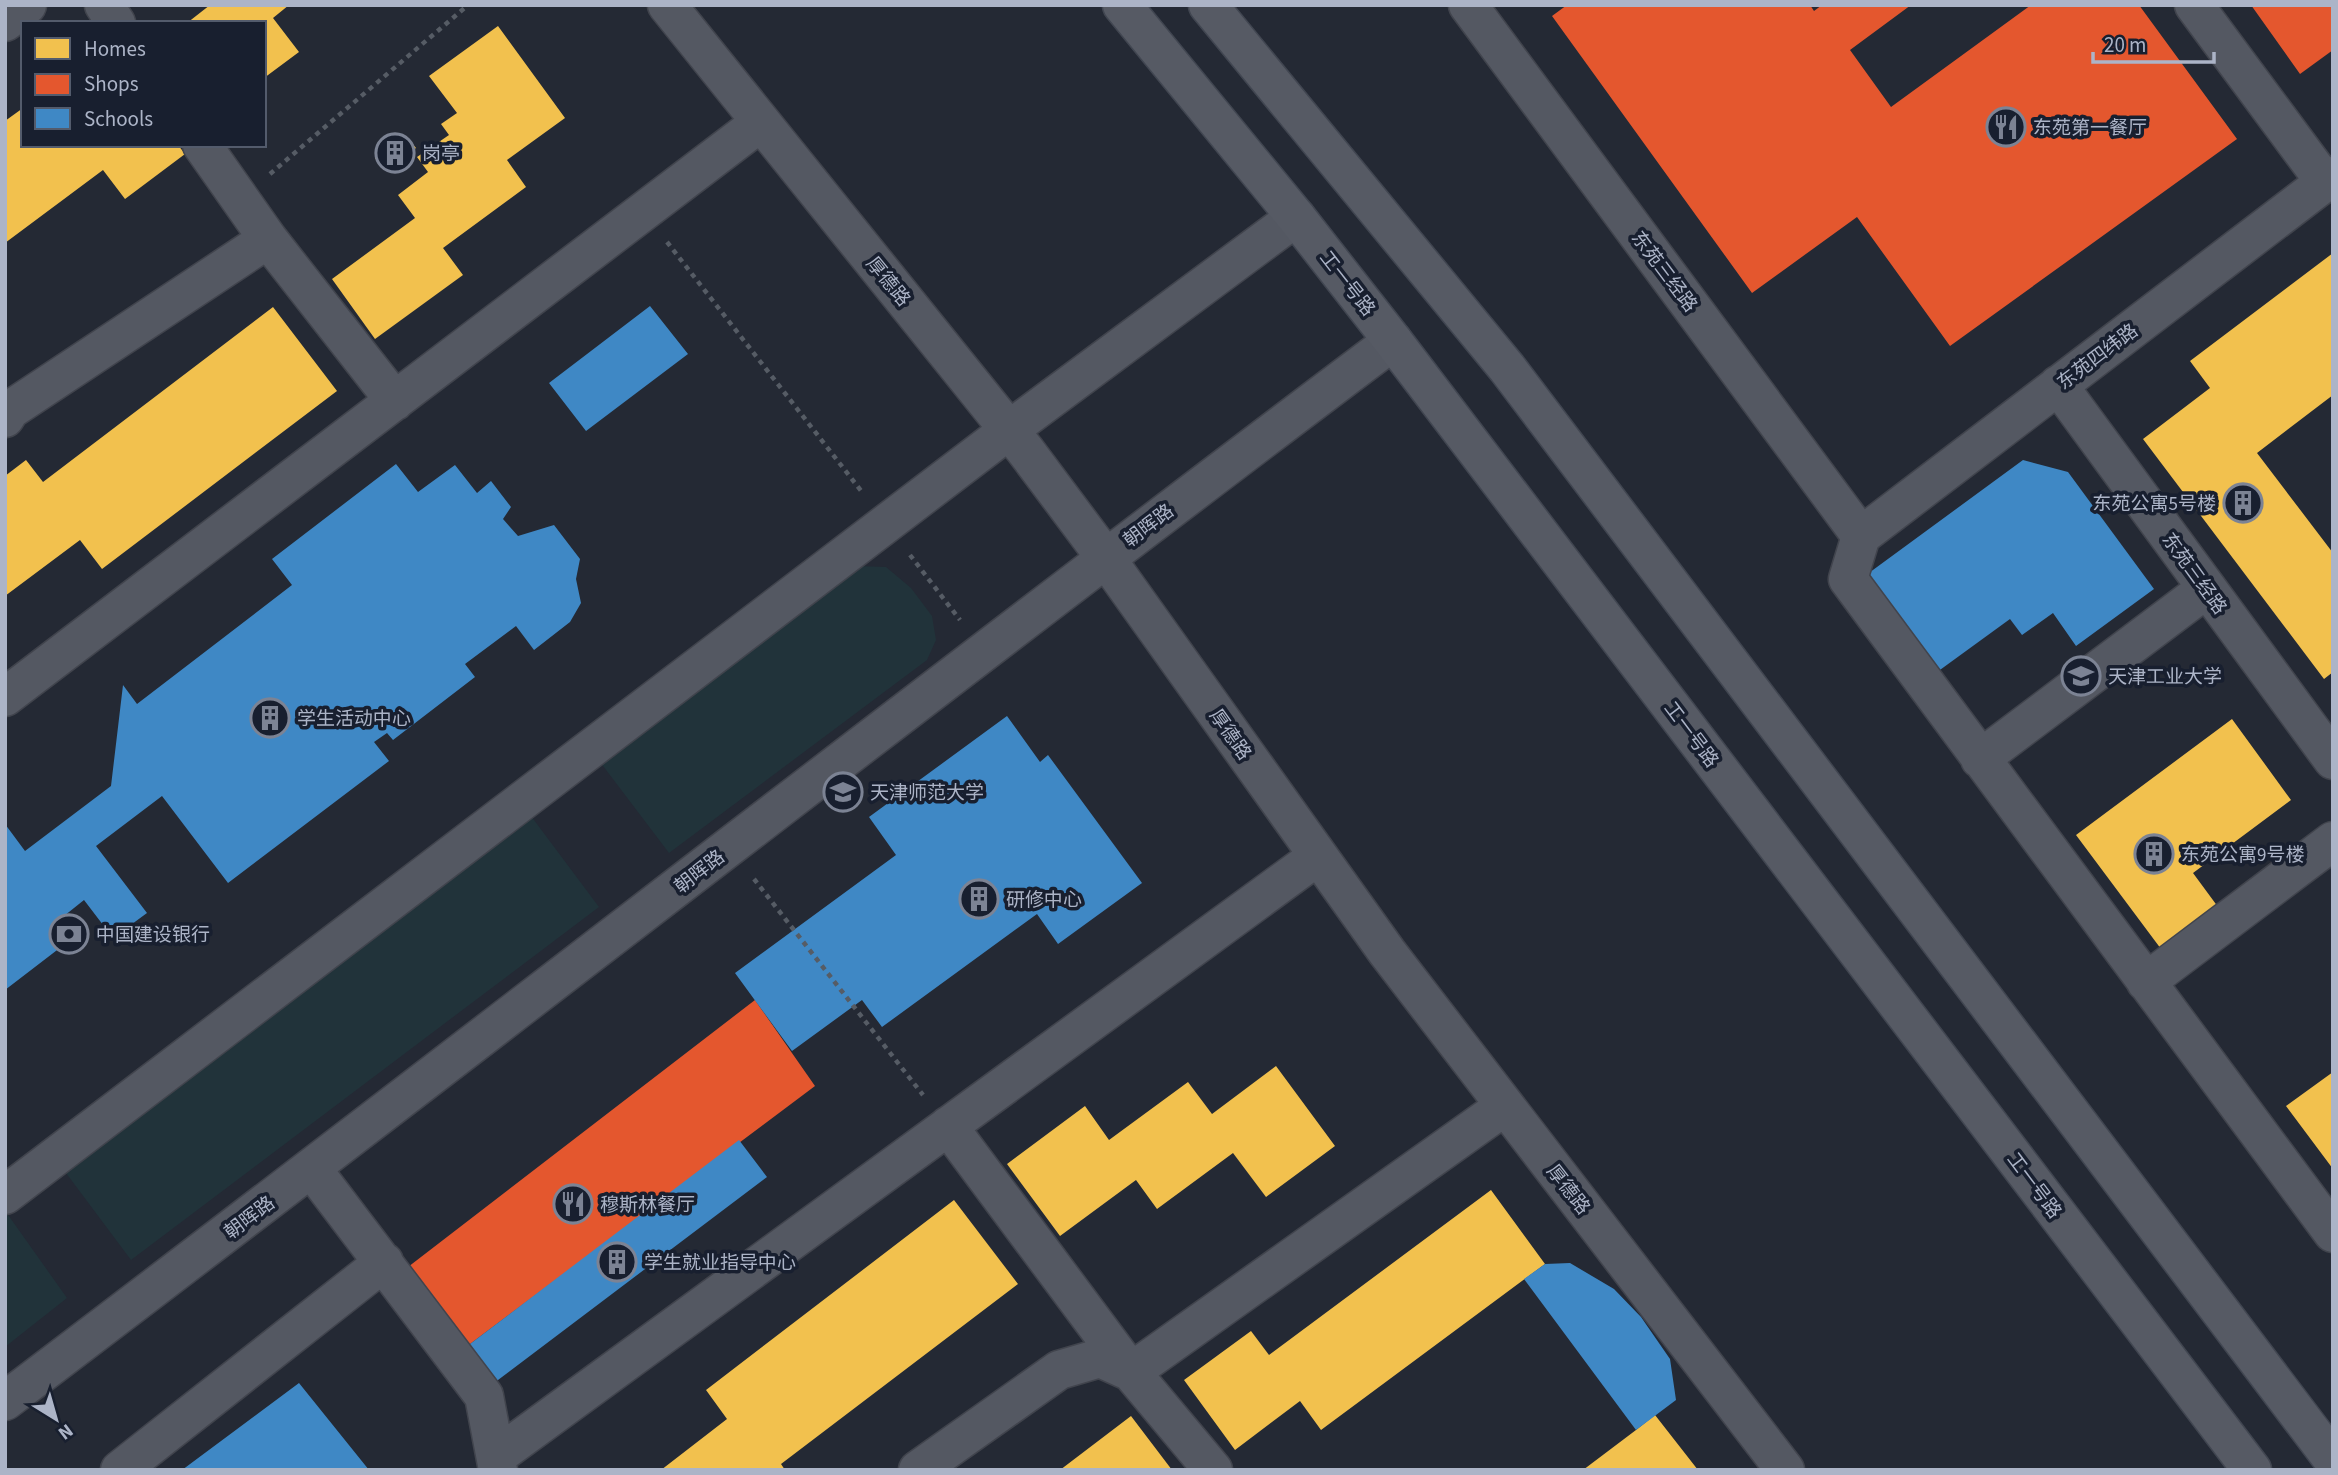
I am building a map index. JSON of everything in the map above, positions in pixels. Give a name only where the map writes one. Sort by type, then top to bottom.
[{"type":"main road","name":"工一号路","points":[[1122,5],[1296,217],[1393,341],[2252,1470]]},
{"type":"main road","points":[[1208,5],[1507,368],[2333,1460]]},
{"type":"street","points":[[5,22],[27,5]]},
{"type":"street","points":[[104,5],[115,21]]},
{"type":"street","name":"厚德路","points":[[667,5],[1009,430],[1105,557],[1387,952],[1785,1470]]},
{"type":"street","name":"东苑三经路","points":[[1468,5],[1861,536]]},
{"type":"street","points":[[2194,5],[2329,179]]},
{"type":"street","points":[[5,697],[761,122]]},
{"type":"street","points":[[203,147],[268,239],[395,401]]},
{"type":"street","name":"东苑四纬路","points":[[1861,536],[2329,179]]},
{"type":"street","points":[[9,1183],[1296,217]]},
{"type":"street","points":[[5,418],[10,410],[268,239]]},
{"type":"street","name":"朝晖路","points":[[5,1401],[312,1169],[1105,557],[1393,341]]},
{"type":"street","name":"东苑三经路","points":[[2058,385],[2333,760]]},
{"type":"street","points":[[1861,536],[1847,579],[2333,1233]]},
{"type":"street","points":[[1980,759],[2206,589]]},
{"type":"street","points":[[2146,982],[2333,841]]},
{"type":"street","points":[[312,1169],[484,1396],[497,1463],[948,1126],[1318,856]]},
{"type":"street","points":[[1132,1372],[1505,1106]]},
{"type":"street","points":[[948,1126],[1132,1372],[1213,1470]]},
{"type":"street","points":[[120,1470],[384,1262]]},
{"type":"street","points":[[918,1470],[1059,1370],[1100,1359],[1132,1372]]},
{"type":"path","points":[[240,200],[468,5]]},
{"type":"path","points":[[644,211],[984,651]]},
{"type":"path","points":[[729,847],[948,1126]]},
{"type":"shaded area","points":[[856,566],[886,567],[911,588],[932,616],[936,640],[927,660],[669,853],[597,758]]},
{"type":"shaded area","points":[[531,816],[599,907],[131,1260],[63,1169]]},
{"type":"shaded area","points":[[5,1213],[67,1298],[5,1347]]},
{"type":"building: Homes","points":[[210,5],[289,5],[273,18],[299,52],[266,77],[266,21],[190,21]]},
{"type":"building: Homes","points":[[498,26],[565,118],[507,160],[526,187],[443,248],[463,275],[375,339],[332,279],[415,218],[398,195],[428,172],[417,157],[449,135],[441,124],[457,113],[429,76]]},
{"type":"building: Homes","points":[[21,109],[21,147],[180,147],[185,154],[125,199],[103,170],[5,243],[5,121]]},
{"type":"building: Homes","name":"岗亭","points":[[406,136],[416,148],[384,170],[375,158]]},
{"type":"building: Homes","name":"东苑公寓5号楼","points":[[2333,253],[2333,395],[2257,453],[2333,553],[2333,672],[2324,679],[2143,439],[2210,388],[2190,361]]},
{"type":"building: Homes","points":[[273,307],[337,391],[102,569],[80,540],[5,596],[5,476],[26,460],[43,482]]},
{"type":"building: Homes","name":"东苑公寓9号楼","points":[[2232,719],[2291,800],[2193,873],[2221,911],[2164,953],[2076,835]]},
{"type":"building: Homes","points":[[1276,1066],[1335,1146],[1266,1197],[1233,1153],[1157,1209],[1136,1180],[1060,1236],[1007,1164],[1085,1106],[1109,1140],[1188,1082],[1212,1114]]},
{"type":"building: Homes","points":[[2333,1072],[2333,1169],[2286,1106]]},
{"type":"building: Homes","points":[[1491,1190],[1545,1264],[1321,1430],[1300,1401],[1235,1450],[1184,1380],[1251,1331],[1269,1355]]},
{"type":"building: Homes","points":[[954,1200],[1018,1284],[781,1464],[785,1470],[661,1470],[727,1419],[706,1390]]},
{"type":"building: Homes","points":[[1655,1415],[1698,1470],[1583,1470],[1636,1430]]},
{"type":"building: Homes","points":[[1131,1416],[1172,1470],[1060,1470]]},
{"type":"building: Shops","points":[[1567,5],[1810,5],[1814,11],[1822,5],[1911,5],[1850,50],[1891,107],[2031,5],[2139,5],[2237,139],[1950,346],[1857,217],[1752,293],[1552,16]]},
{"type":"building: Shops","points":[[2251,5],[2333,5],[2333,50],[2300,74]]},
{"type":"building: Shops","name":"穆斯林餐厅","points":[[755,1000],[815,1086],[466,1347],[408,1267]]},
{"type":"building: Schools","points":[[650,306],[688,354],[586,431],[549,383]]},
{"type":"building: Schools","points":[[2023,460],[2068,472],[2154,589],[2076,646],[2053,613],[2022,635],[2010,619],[1933,675],[1862,578]]},
{"type":"building: Schools","name":"学生活动中心","points":[[396,464],[418,492],[455,465],[477,493],[491,481],[511,507],[503,519],[518,536],[554,525],[580,559],[576,579],[581,603],[570,622],[534,650],[516,626],[465,664],[475,677],[393,740],[387,733],[374,742],[389,761],[228,883],[162,796],[96,846],[147,913],[113,938],[84,900],[64,916],[78,934],[5,990],[5,824],[25,851],[111,786],[123,685],[137,704],[292,585],[272,559]]},
{"type":"building: Schools","name":"研修中心","points":[[1007,716],[1040,762],[1048,755],[1142,883],[1058,944],[1037,914],[882,1027],[862,1000],[792,1051],[735,973],[896,855],[869,817]]},
{"type":"building: Schools","name":"学生就业指导中心","points":[[739,1140],[767,1177],[494,1383],[466,1347]]},
{"type":"building: Schools","points":[[1570,1263],[1614,1289],[1641,1317],[1670,1359],[1676,1400],[1636,1430],[1524,1279],[1545,1264]]},
{"type":"building: Schools","points":[[299,1383],[369,1470],[182,1470]]},
{"type":"place","name":"东苑第一餐厅","points":[[2006,127]]},
{"type":"place","name":"岗亭","points":[[395,153]]},
{"type":"place","name":"东苑公寓5号楼","points":[[2243,503]]},
{"type":"place","name":"天津工业大学","points":[[2081,676]]},
{"type":"place","name":"学生活动中心","points":[[270,718]]},
{"type":"place","name":"天津师范大学","points":[[843,792]]},
{"type":"place","name":"东苑公寓9号楼","points":[[2154,854]]},
{"type":"place","name":"研修中心","points":[[979,899]]},
{"type":"place","name":"中国建设银行","points":[[69,934]]},
{"type":"place","name":"穆斯林餐厅","points":[[573,1204]]},
{"type":"place","name":"学生就业指导中心","points":[[617,1262]]}]
